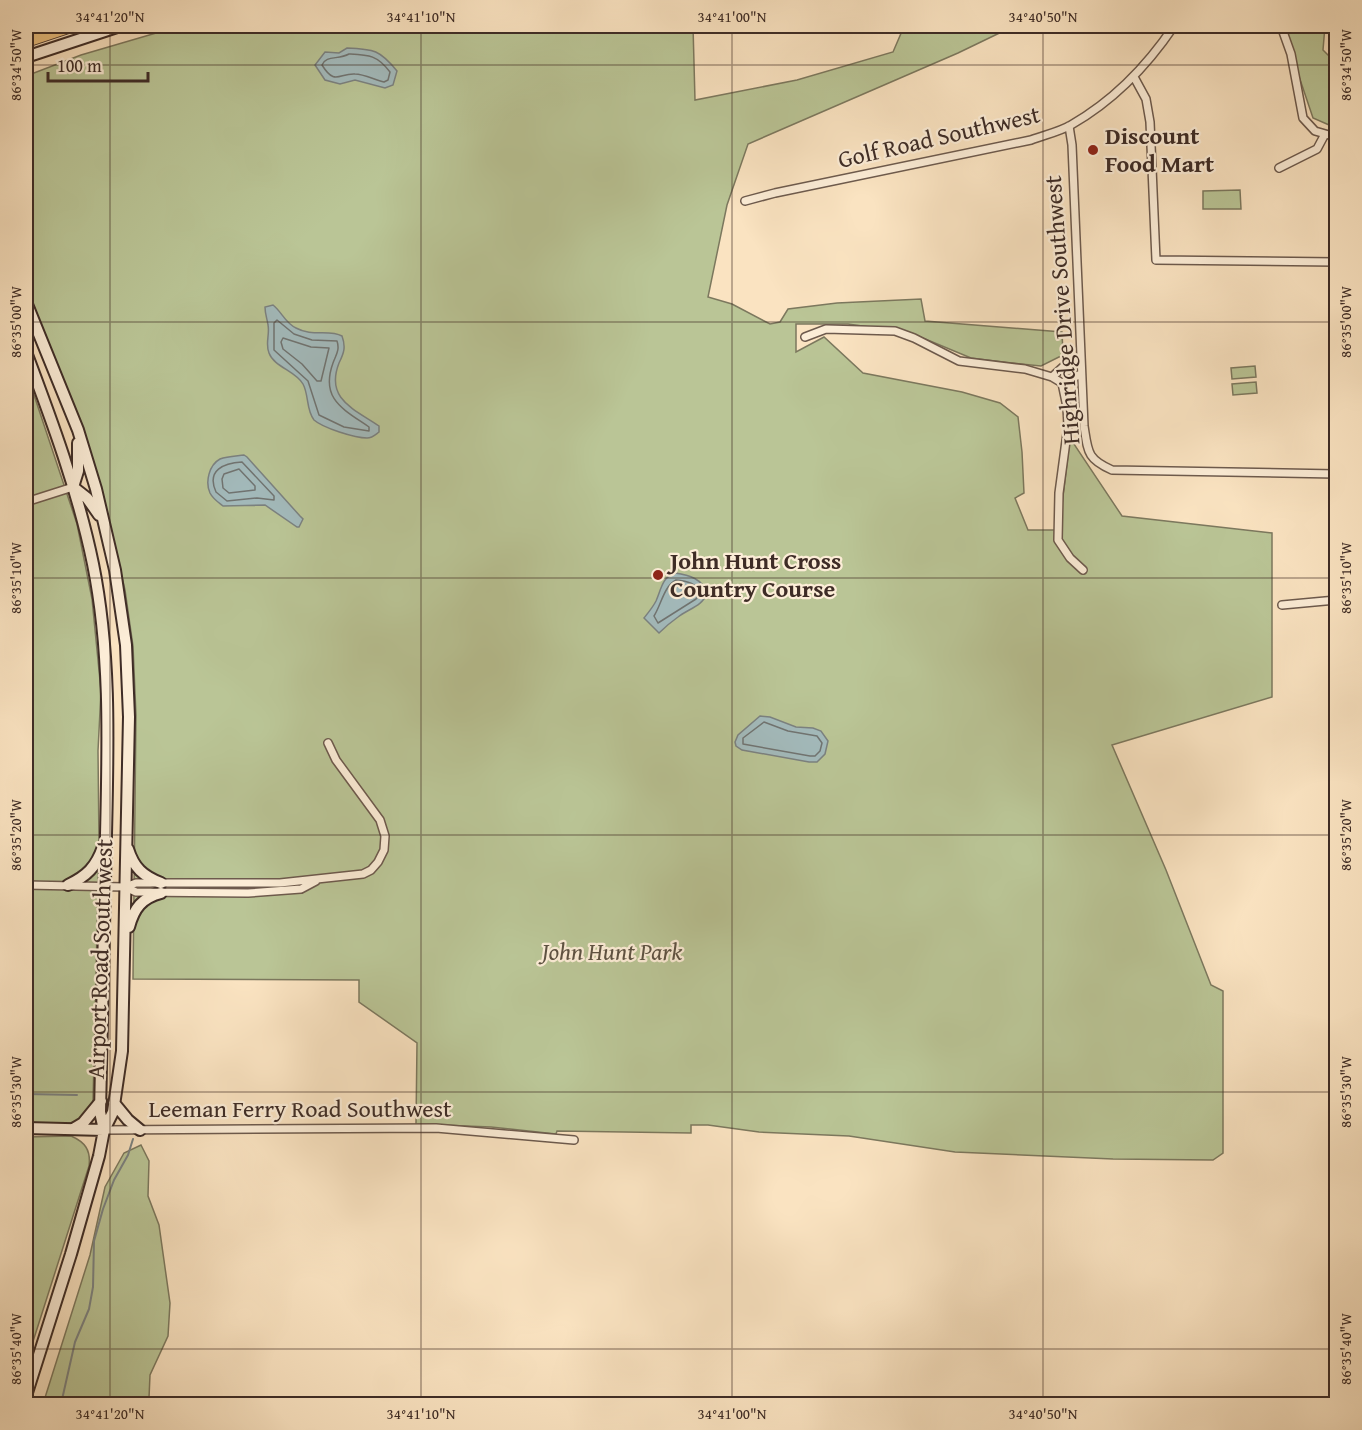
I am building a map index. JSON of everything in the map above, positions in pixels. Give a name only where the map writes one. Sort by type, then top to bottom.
[{"type":"highway","points":[[26,40],[68,26]]},
{"type":"street","points":[[26,57],[120,26]]},
{"type":"street","name":"Golf Road Southwest","points":[[745,201],[1031,140],[1069,126],[1134,77],[1174,26]]},
{"type":"street","points":[[1281,26],[1291,54],[1303,118],[1315,131],[1336,137]]},
{"type":"street","points":[[1134,77],[1146,99],[1150,122],[1156,260],[1336,262]]},
{"type":"street","name":"Highridge Drive Southwest","points":[[1069,126],[1072,145],[1084,426],[1087,449],[1097,463],[1112,471],[1336,474]]},
{"type":"street","points":[[1279,168],[1317,149],[1325,134]]},
{"type":"street","name":"Airport Road Southwest","points":[[26,302],[78,430],[115,570],[126,645],[129,717],[126,835],[115,886],[100,1101],[104,1130]]},
{"type":"street","points":[[805,338],[826,329],[895,331],[959,361],[1025,369],[1052,377],[1062,383],[1068,426],[1059,493],[1058,540],[1070,558],[1083,570]]},
{"type":"street","name":"Airport Road Southwest","points":[[26,352],[53,424],[73,487],[93,563],[104,645],[108,726],[106,836],[125,945],[122,1051],[113,1112],[104,1130]]},
{"type":"street","points":[[1052,377],[1064,366],[1080,362]]},
{"type":"street","points":[[1062,383],[1081,374]]},
{"type":"street","points":[[73,487],[78,471],[78,430]]},
{"type":"street","points":[[26,502],[73,487]]},
{"type":"street","points":[[73,487],[87,498],[105,528]]},
{"type":"street","points":[[1282,605],[1336,600]]},
{"type":"street","points":[[26,885],[115,886],[136,892],[161,888],[319,880],[363,874],[378,862],[384,850],[385,836],[380,820],[336,760],[328,743]]},
{"type":"street","points":[[126,835],[133,861],[138,870],[161,888]]},
{"type":"street","points":[[68,885],[89,873],[97,863],[106,836]]},
{"type":"street","points":[[125,945],[136,906],[161,888]]},
{"type":"street","points":[[73,1129],[100,1101]]},
{"type":"street","points":[[114,1103],[140,1130]]},
{"type":"street","name":"Leeman Ferry Road Southwest","points":[[26,1128],[104,1130],[436,1128],[574,1140]]},
{"type":"street","points":[[26,1396],[71,1254],[99,1156],[104,1130]]},
{"type":"green space","name":"John Hunt Cross Country Course","points":[[180,26],[693,26],[695,100],[797,80],[893,52],[902,26],[1014,26],[958,53],[748,144],[727,205],[708,297],[732,304],[770,324],[780,322],[788,309],[837,303],[921,299],[925,321],[1062,332],[1063,355],[1041,366],[971,358],[918,336],[848,324],[796,324],[796,352],[824,337],[863,373],[962,392],[1000,403],[1018,417],[1024,493],[1015,498],[1028,530],[1059,530],[1070,438],[1122,516],[1272,533],[1272,697],[1112,745],[1166,870],[1211,985],[1223,991],[1223,1153],[1213,1160],[1113,1159],[955,1152],[849,1136],[759,1132],[708,1125],[691,1125],[691,1133],[557,1131],[556,1134],[491,1127],[416,1124],[417,1043],[359,1002],[359,980],[133,979],[136,715],[133,646],[125,590],[101,487],[65,386],[26,288],[26,76],[81,55]]},
{"type":"green space","points":[[1282,26],[1325,26],[1323,50],[1336,63],[1336,128],[1313,118]]},
{"type":"green space","points":[[1240,190],[1241,209],[1203,209],[1203,191]]},
{"type":"green space","points":[[1255,366],[1256,377],[1232,379],[1231,368]]},
{"type":"green space","points":[[26,371],[77,524],[92,599],[101,691],[98,751],[99,844],[93,1102],[81,1118],[55,1125],[26,1125]]},
{"type":"green space","points":[[1256,382],[1257,393],[1233,395],[1232,384]]},
{"type":"green space","points":[[71,1136],[86,1147],[89,1166],[29,1354],[26,1354],[26,1137]]},
{"type":"green space","points":[[141,1145],[149,1161],[148,1196],[159,1225],[170,1303],[168,1336],[150,1375],[149,1398],[156,1404],[43,1404],[90,1255],[105,1187],[124,1153]]},
{"type":"water","points":[[347,48],[370,50],[386,59],[397,71],[393,85],[385,88],[355,80],[340,84],[325,80],[315,65],[325,52],[339,53]]},
{"type":"water","points":[[273,305],[289,323],[302,331],[342,336],[344,350],[336,375],[339,394],[344,402],[379,426],[379,432],[362,438],[332,429],[314,420],[303,384],[275,362],[269,353],[265,307]]},
{"type":"water","points":[[244,455],[303,519],[299,527],[265,505],[223,506],[213,497],[208,484],[213,465],[223,458]]},
{"type":"water","points":[[675,573],[695,578],[707,593],[699,604],[678,617],[659,633],[644,618],[655,603],[662,584]]},
{"type":"water","points":[[760,716],[770,717],[796,727],[821,731],[828,741],[825,754],[817,762],[809,762],[742,750],[736,746],[738,735]]},
{"type":"waterway","points":[[26,1094],[77,1095]]},
{"type":"waterway","points":[[61,1404],[75,1342],[89,1309],[93,1287],[94,1241],[114,1180],[128,1155],[133,1139]]},
{"type":"place","name":"Discount Food Mart","points":[[1093,150]]},
{"type":"place","name":"John Hunt Cross Country Course","points":[[658,575]]},
{"type":"park label","name":"John Hunt Park","points":[[612,952]]}]
